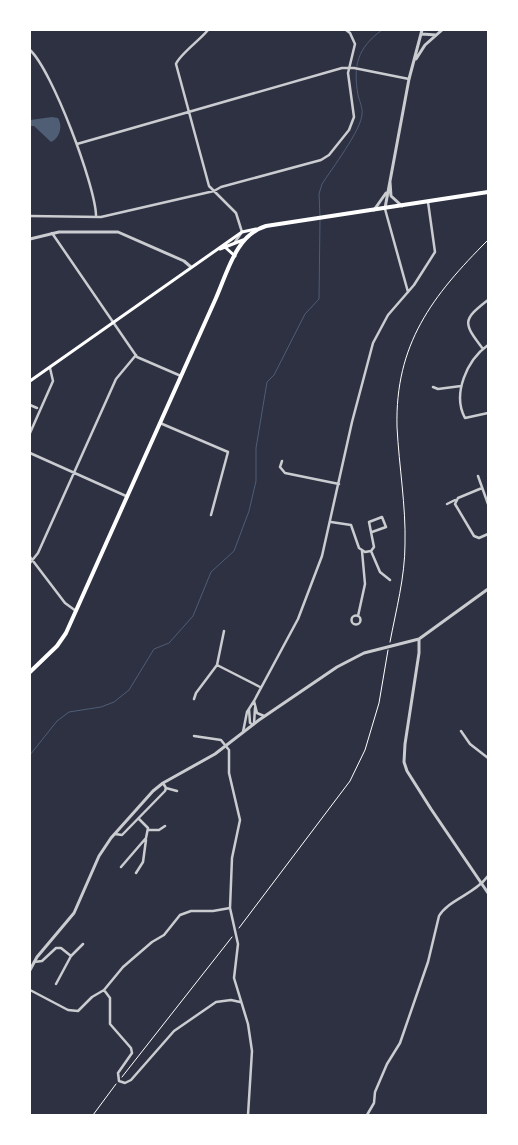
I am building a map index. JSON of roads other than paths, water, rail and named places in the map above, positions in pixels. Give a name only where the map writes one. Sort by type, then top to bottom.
[{"type":"main road","points":[[30,381],[242,232],[313,218],[384,209],[488,192]]},
{"type":"main road","points":[[217,250],[243,240],[256,229]]},
{"type":"main road","points":[[30,672],[57,646],[76,611],[243,240]]},
{"type":"main road","points":[[225,247],[235,256]]},
{"type":"street","points":[[208,30],[199,41],[177,60],[176,64],[209,186],[236,212],[242,232],[235,243]]},
{"type":"street","points":[[30,216],[87,218],[96,215],[110,215],[214,191],[221,187],[321,160],[330,155],[349,130],[354,117],[348,68],[355,44],[350,33],[346,30]]},
{"type":"street","points":[[414,64],[425,45],[442,30]]},
{"type":"street","points":[[408,292],[384,209],[410,79],[422,32],[437,35]]},
{"type":"street","points":[[30,50],[40,61],[77,144],[96,215]]},
{"type":"street","points":[[77,144],[348,68],[410,79]]},
{"type":"street","points":[[384,209],[391,196],[390,179]]},
{"type":"street","points":[[373,210],[386,192]]},
{"type":"street","points":[[391,196],[402,206]]},
{"type":"street","points":[[243,733],[250,707],[305,604],[325,548],[368,358],[384,320],[408,292],[435,252],[428,202]]},
{"type":"street","points":[[30,240],[52,234],[122,233],[184,261],[191,267]]},
{"type":"street","points":[[52,234],[136,355],[181,376]]},
{"type":"street","points":[[483,349],[468,330],[467,322],[471,313],[488,300]]},
{"type":"street","points":[[488,345],[473,359],[461,386],[460,402],[465,418],[488,412]]},
{"type":"street","points":[[32,562],[116,379],[136,355]]},
{"type":"street","points":[[30,433],[53,381],[50,368]]},
{"type":"street","points":[[432,388],[461,386]]},
{"type":"street","points":[[30,405],[37,408]]},
{"type":"street","points":[[160,423],[228,452],[211,515]]},
{"type":"street","points":[[30,453],[127,497]]},
{"type":"street","points":[[282,461],[280,467],[285,473],[339,484]]},
{"type":"street","points":[[478,476],[488,504]]},
{"type":"street","points":[[447,504],[482,488]]},
{"type":"street","points":[[455,500],[474,536],[479,538],[488,534]]},
{"type":"street","points":[[372,532],[386,527],[382,517],[369,522],[375,543],[371,551],[380,572],[390,580]]},
{"type":"street","points":[[331,522],[351,525],[362,550],[366,584],[358,616]]},
{"type":"street","points":[[362,550],[371,551]]},
{"type":"street","points":[[30,557],[65,603],[76,611]]},
{"type":"street","points":[[30,970],[34,962],[74,913],[99,856],[114,834],[163,783],[227,745],[265,716],[356,656],[419,639],[488,589]]},
{"type":"street","points":[[194,699],[196,693],[217,665],[224,631]]},
{"type":"street","points":[[419,639],[419,653],[403,754],[404,762],[407,772],[488,893]]},
{"type":"street","points":[[217,665],[260,688]]},
{"type":"street","points":[[254,701],[254,724]]},
{"type":"street","points":[[250,707],[250,723],[254,724]]},
{"type":"street","points":[[255,708],[260,715],[265,716]]},
{"type":"street","points":[[461,731],[470,744],[488,758]]},
{"type":"street","points":[[194,736],[222,740],[227,745],[229,773],[240,820],[232,858],[230,908],[238,944],[234,970],[240,1002],[248,1024],[252,1051],[248,1115]]},
{"type":"street","points":[[163,783],[166,788],[177,791]]},
{"type":"street","points":[[114,834],[122,835],[166,788]]},
{"type":"street","points":[[139,819],[148,830]]},
{"type":"street","points":[[148,830],[159,830],[165,826]]},
{"type":"street","points":[[136,873],[143,862],[148,830]]},
{"type":"street","points":[[121,867],[146,838]]},
{"type":"street","points":[[366,1115],[372,1108],[381,1078],[402,1037],[428,962],[438,916],[443,910],[482,884],[488,876]]},
{"type":"street","points":[[30,990],[73,1011],[84,1007],[89,999],[104,990],[123,967],[152,942],[164,935],[180,915],[191,911],[213,911],[230,908]]},
{"type":"street","points":[[56,984],[71,956],[83,944]]},
{"type":"street","points":[[34,962],[42,960],[56,948],[61,948],[71,956]]},
{"type":"street","points":[[104,990],[110,998],[110,1024],[131,1048],[132,1053],[118,1073],[119,1081],[124,1083],[131,1080],[165,1039],[216,1002],[231,1000],[240,1002]]},
{"type":"water","points":[[58,118],[60,128],[57,138],[51,142],[34,126],[30,126],[30,120]]},
{"type":"waterway","points":[[320,216],[319,194],[322,184],[339,160],[361,121],[362,109],[358,95],[356,75],[359,58],[367,44],[382,30]]},
{"type":"waterway","points":[[30,755],[57,721],[69,712],[101,707],[114,702],[129,690],[154,649],[169,643],[193,616],[211,572],[234,551],[249,511],[256,481],[256,448],[267,382],[274,375],[305,314],[319,299],[320,220]]}]
